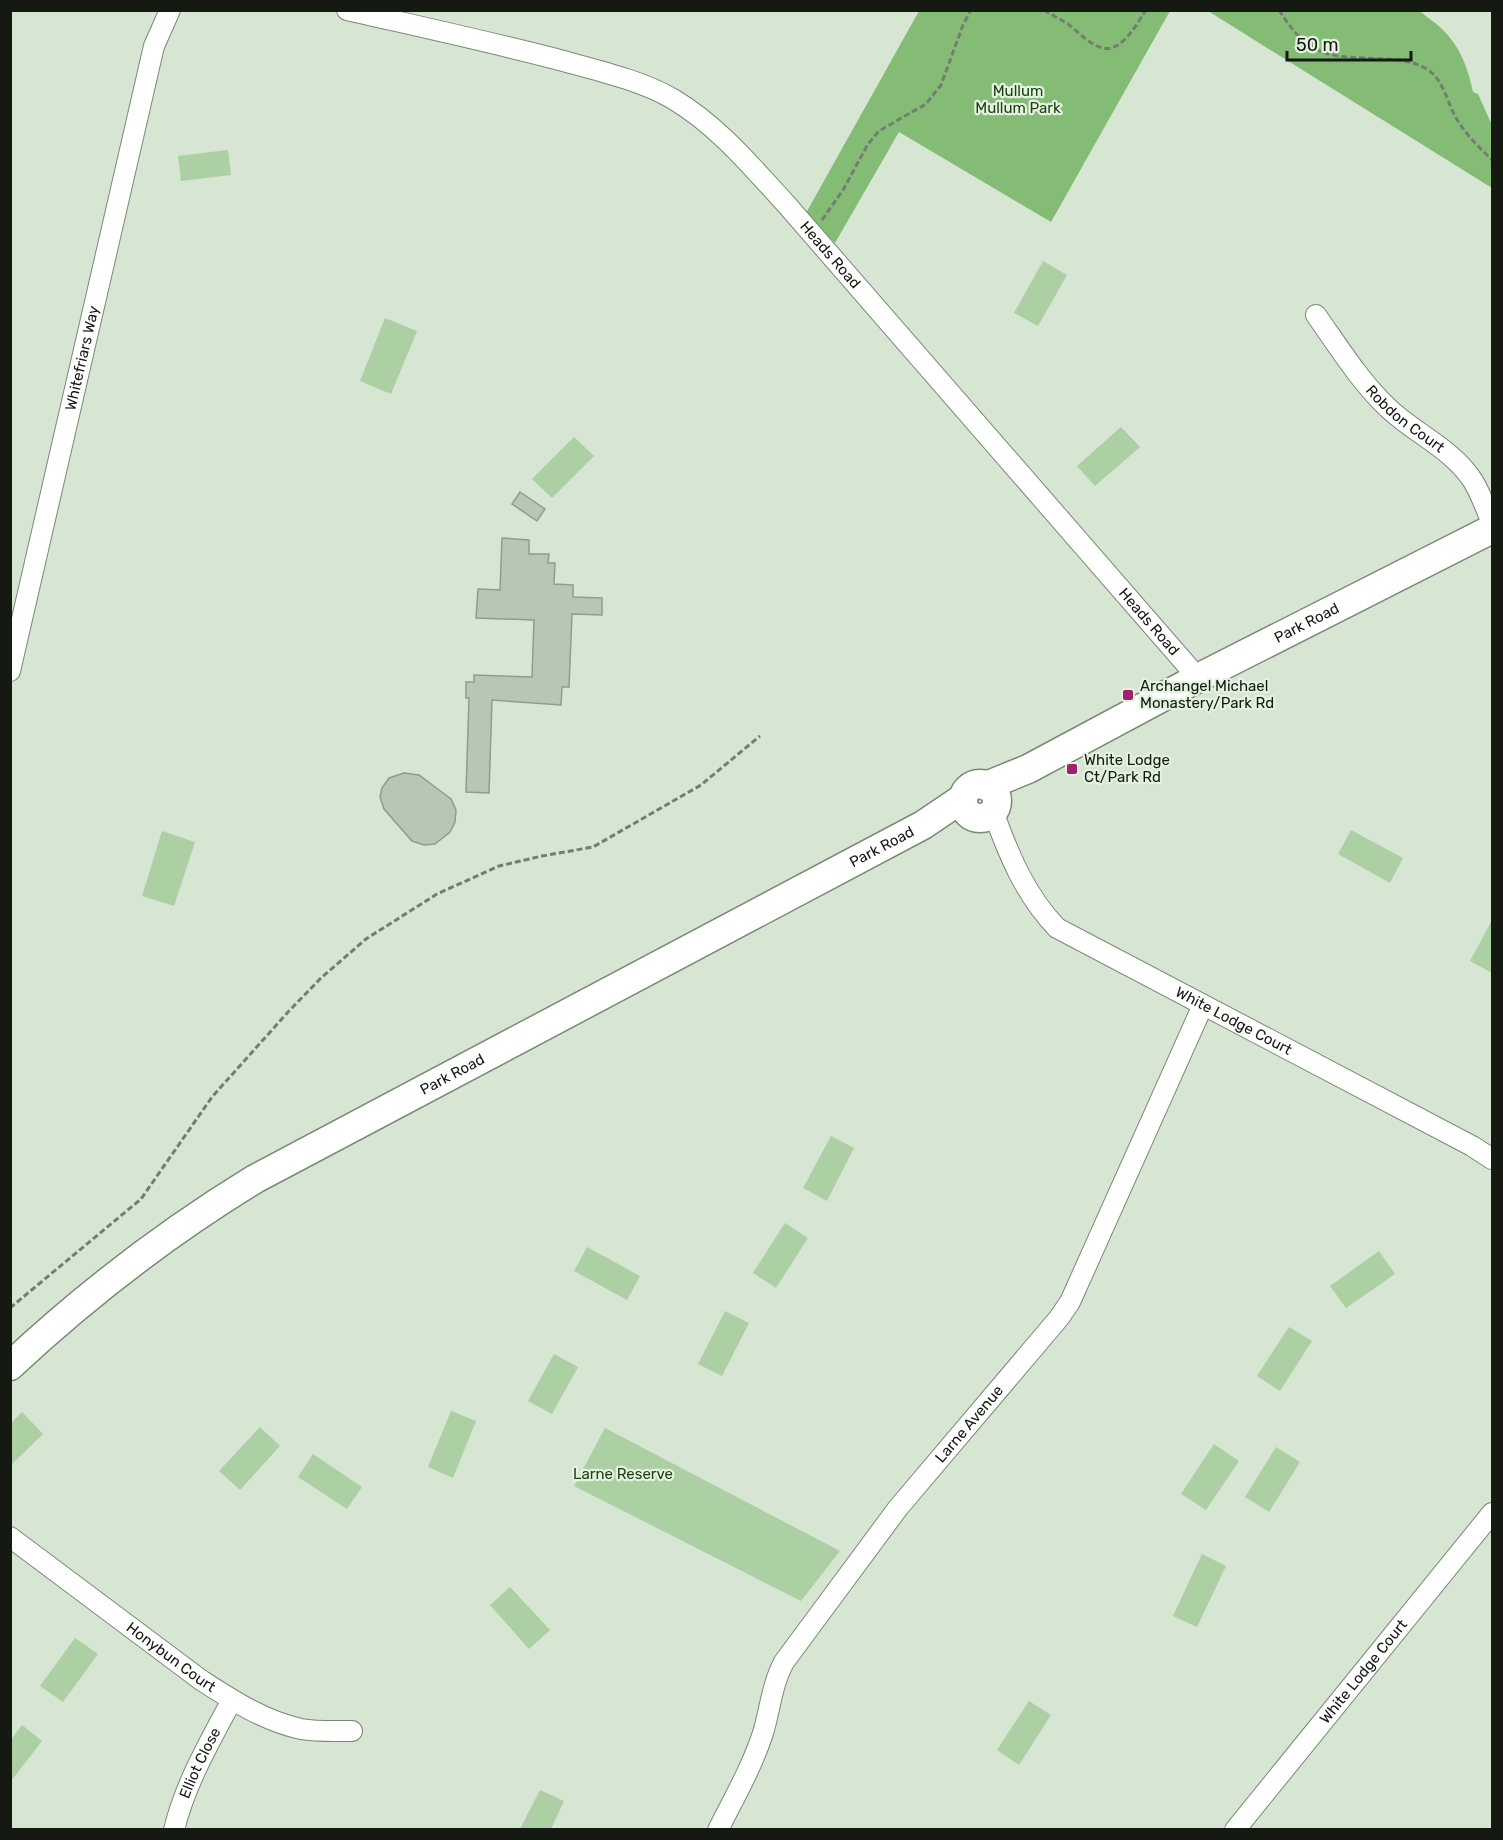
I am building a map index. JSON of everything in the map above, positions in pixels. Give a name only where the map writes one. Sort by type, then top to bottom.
[{"type":"street","name":"Whitefriars Way","points":[[154,10],[154,46]]},
{"type":"street","name":"Whitefriars Way","points":[[10,672],[154,46],[170,10]]},
{"type":"street","name":"Heads Road","points":[[347,10],[486,41],[584,67],[650,88],[672,98],[700,117],[749,164],[812,234],[1198,678]]},
{"type":"street","name":"Robdon Court","points":[[1316,315],[1370,388],[1387,407],[1443,449],[1460,465],[1473,481],[1492,523]]},
{"type":"street","name":"Park Road","points":[[10,1366],[46,1332],[127,1265],[207,1208],[255,1179],[922,825],[981,804],[1028,770],[1198,678],[1492,529]]},
{"type":"street","name":"White Lodge Court","points":[[981,804],[1037,905],[1057,928],[1461,1140],[1492,1159]]},
{"type":"street","name":"Larne Avenue","points":[[718,1830],[754,1757],[778,1673],[784,1662],[898,1508],[1053,1326],[1070,1302],[1203,1005]]},
{"type":"street","name":"White Lodge Court","points":[[1235,1830],[1492,1513]]},
{"type":"street","name":"Honybun Court","points":[[10,1537],[201,1680],[232,1700],[254,1712],[300,1729],[321,1732],[352,1731]]},
{"type":"street","name":"Elliot Close","points":[[174,1830],[178,1812],[201,1758],[232,1700]]},
{"type":"path","points":[[812,234],[843,190],[868,144],[879,131],[926,104],[941,85],[963,25],[972,10]]},
{"type":"path","points":[[1044,10],[1070,26],[1084,39],[1108,48],[1117,46],[1134,29],[1146,10]]},
{"type":"path","points":[[1279,10],[1300,39],[1314,50],[1350,59],[1405,60],[1427,68],[1445,89],[1454,114],[1472,141],[1492,160]]},
{"type":"path","points":[[10,1308],[141,1198],[212,1097],[321,978],[366,939],[437,894],[499,866],[593,847],[701,785],[760,736]]},
{"type":"green space","name":"Mullum Mullum Park","points":[[919,11],[1170,11],[1051,222],[899,132],[835,243],[806,213]]},
{"type":"green space","points":[[1208,11],[1420,11],[1442,29],[1454,43],[1466,66],[1473,92],[1478,94],[1492,125],[1492,188]]},
{"type":"green space","points":[[228,150],[231,175],[181,181],[178,156]]},
{"type":"green space","points":[[1043,261],[1067,275],[1038,326],[1014,313]]},
{"type":"green space","points":[[385,318],[417,331],[391,394],[360,381]]},
{"type":"green space","points":[[1121,427],[1140,447],[1095,486],[1077,466]]},
{"type":"green space","points":[[574,437],[594,456],[552,498],[532,479]]},
{"type":"green space","points":[[1351,830],[1403,858],[1390,883],[1338,854]]},
{"type":"green space","points":[[162,831],[195,842],[174,906],[142,896]]},
{"type":"green space","points":[[1492,920],[1492,973],[1470,961]]},
{"type":"green space","points":[[831,1136],[854,1148],[827,1201],[803,1188]]},
{"type":"green space","points":[[785,1223],[808,1238],[776,1288],[753,1273]]},
{"type":"green space","points":[[587,1247],[640,1276],[627,1300],[574,1271]]},
{"type":"green space","points":[[1379,1251],[1395,1274],[1346,1308],[1330,1286]]},
{"type":"green space","points":[[725,1311],[749,1323],[722,1376],[698,1364]]},
{"type":"green space","points":[[1289,1327],[1312,1341],[1280,1391],[1257,1376]]},
{"type":"green space","points":[[554,1354],[578,1367],[552,1414],[528,1401]]},
{"type":"green space","points":[[451,1411],[476,1421],[453,1478],[428,1467]]},
{"type":"green space","points":[[22,1412],[43,1434],[11,1465],[11,1423]]},
{"type":"green space","points":[[260,1427],[280,1446],[240,1490],[219,1471]]},
{"type":"green space","name":"Larne Reserve","points":[[605,1428],[840,1551],[801,1601],[574,1486]]},
{"type":"green space","points":[[1214,1444],[1239,1461],[1206,1510],[1181,1494]]},
{"type":"green space","points":[[1276,1447],[1300,1462],[1269,1512],[1245,1497]]},
{"type":"green space","points":[[313,1454],[362,1487],[347,1509],[298,1477]]},
{"type":"green space","points":[[1202,1554],[1226,1566],[1197,1627],[1173,1616]]},
{"type":"green space","points":[[510,1587],[550,1630],[529,1649],[490,1605]]},
{"type":"green space","points":[[75,1638],[98,1654],[63,1702],[40,1686]]},
{"type":"green space","points":[[1029,1701],[1051,1715],[1019,1765],[997,1750]]},
{"type":"green space","points":[[22,1725],[42,1741],[11,1781],[11,1740]]},
{"type":"green space","points":[[540,1790],[564,1801],[551,1829],[520,1829]]},
{"type":"building","points":[[520,492],[545,509],[537,521],[512,504]]},
{"type":"building","points":[[502,538],[529,540],[529,554],[549,554],[548,563],[555,563],[554,584],[573,585],[573,597],[602,598],[602,615],[572,614],[569,687],[562,687],[561,705],[492,700],[489,793],[466,792],[469,698],[466,698],[466,682],[474,682],[474,675],[532,677],[534,620],[476,618],[478,589],[500,590]]},
{"type":"building","points":[[404,773],[419,775],[451,799],[456,810],[455,822],[450,832],[435,844],[424,845],[412,841],[384,809],[380,797],[382,788],[389,778]]},
{"type":"place","name":"Archangel Michael Monastery/Park Rd","points":[[1128,695]]},
{"type":"place","name":"White Lodge Ct/Park Rd","points":[[1072,769]]}]
